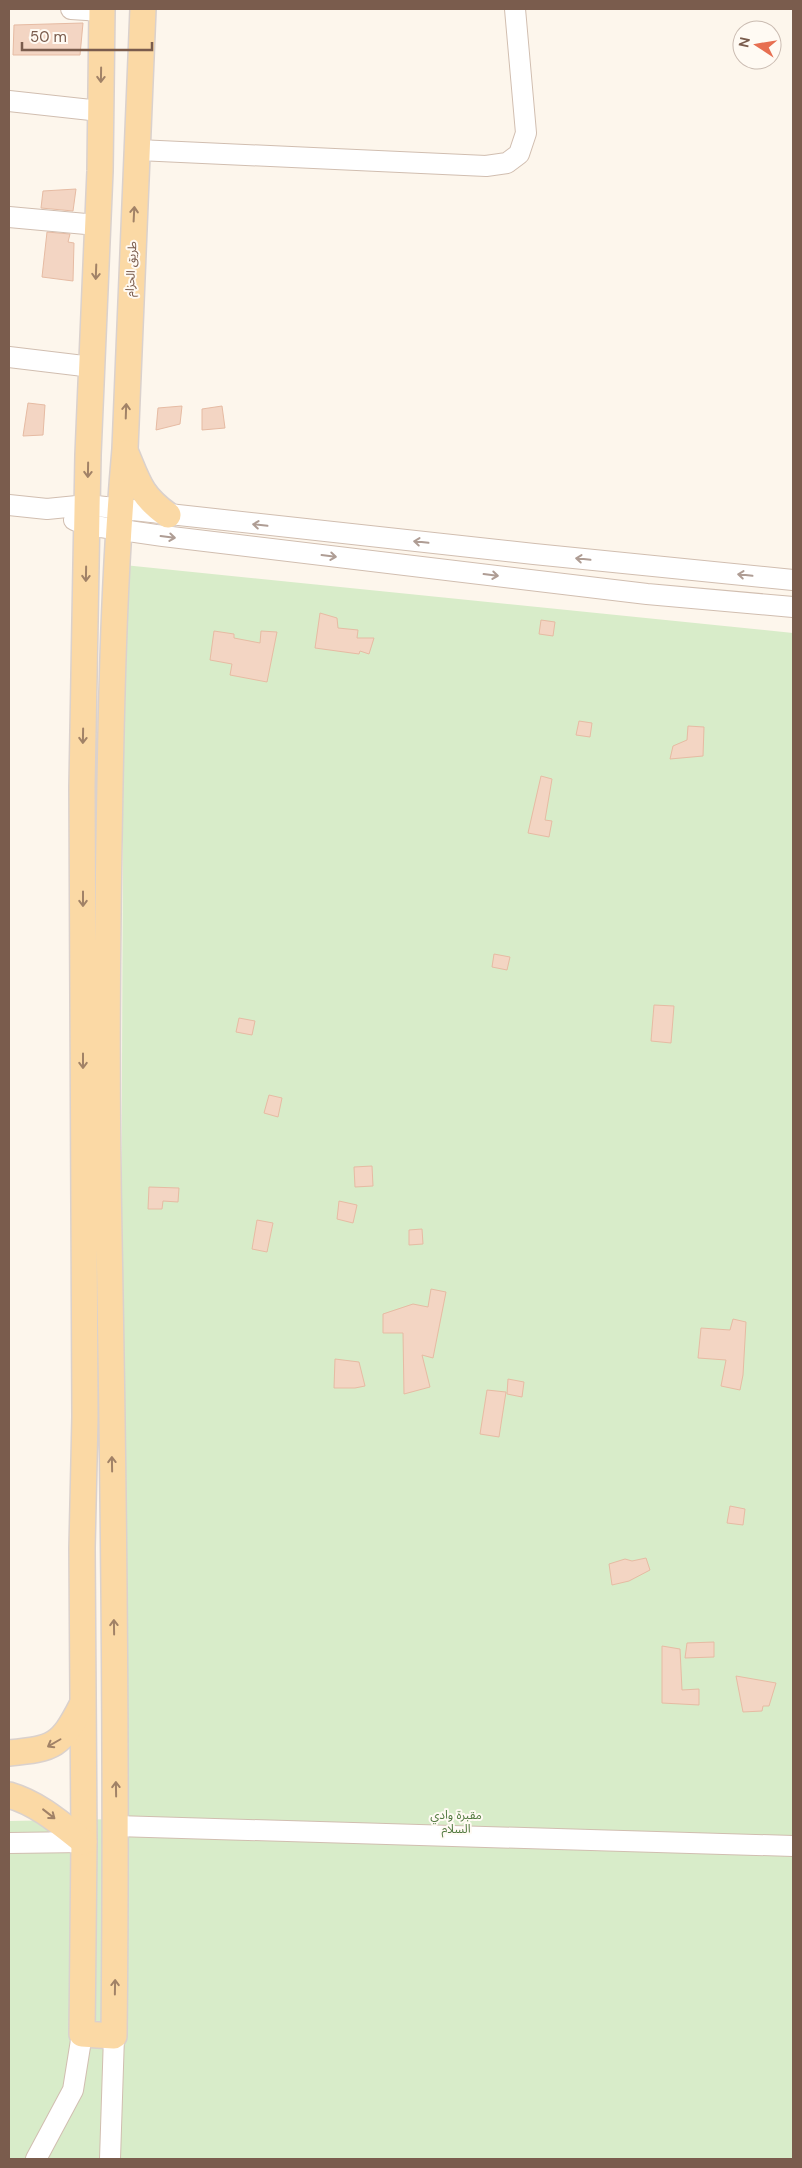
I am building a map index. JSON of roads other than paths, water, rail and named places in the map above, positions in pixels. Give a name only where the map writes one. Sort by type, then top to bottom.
[{"type":"main road","name":"طريق الحزام","points":[[114,2036],[116,1826],[107,1134],[107,936],[113,638],[125,449],[143,9]]},
{"type":"main road","points":[[102,10],[87,515],[82,787],[85,1417],[82,1706],[84,1842],[82,2034],[114,2036]]},
{"type":"main road","points":[[125,449],[145,496],[152,504],[168,515]]},
{"type":"main road","points":[[9,1753],[47,1747],[61,1739],[82,1706]]},
{"type":"main road","points":[[9,1795],[40,1808],[84,1842]]},
{"type":"street","points":[[71,9],[102,10]]},
{"type":"street","points":[[138,150],[486,166],[507,162],[520,154],[526,133],[516,9]]},
{"type":"street","points":[[9,100],[100,111]]},
{"type":"street","points":[[9,217],[97,225]]},
{"type":"street","points":[[9,357],[92,367]]},
{"type":"street","points":[[9,505],[647,594],[793,607]]},
{"type":"street","points":[[119,520],[168,515],[793,580]]},
{"type":"street","points":[[647,594],[655,584],[656,578],[652,566]]},
{"type":"street","points":[[685,598],[682,592],[681,580],[688,570]]},
{"type":"street","points":[[116,1826],[793,1846]]},
{"type":"street","points":[[9,1843],[84,1842]]},
{"type":"street","points":[[36,2159],[73,2090],[82,2034]]},
{"type":"street","points":[[114,2036],[110,2159],[115,2159]]},
{"type":"park label","name":"مقبرة وادي السلام","points":[[456,1822]]}]
